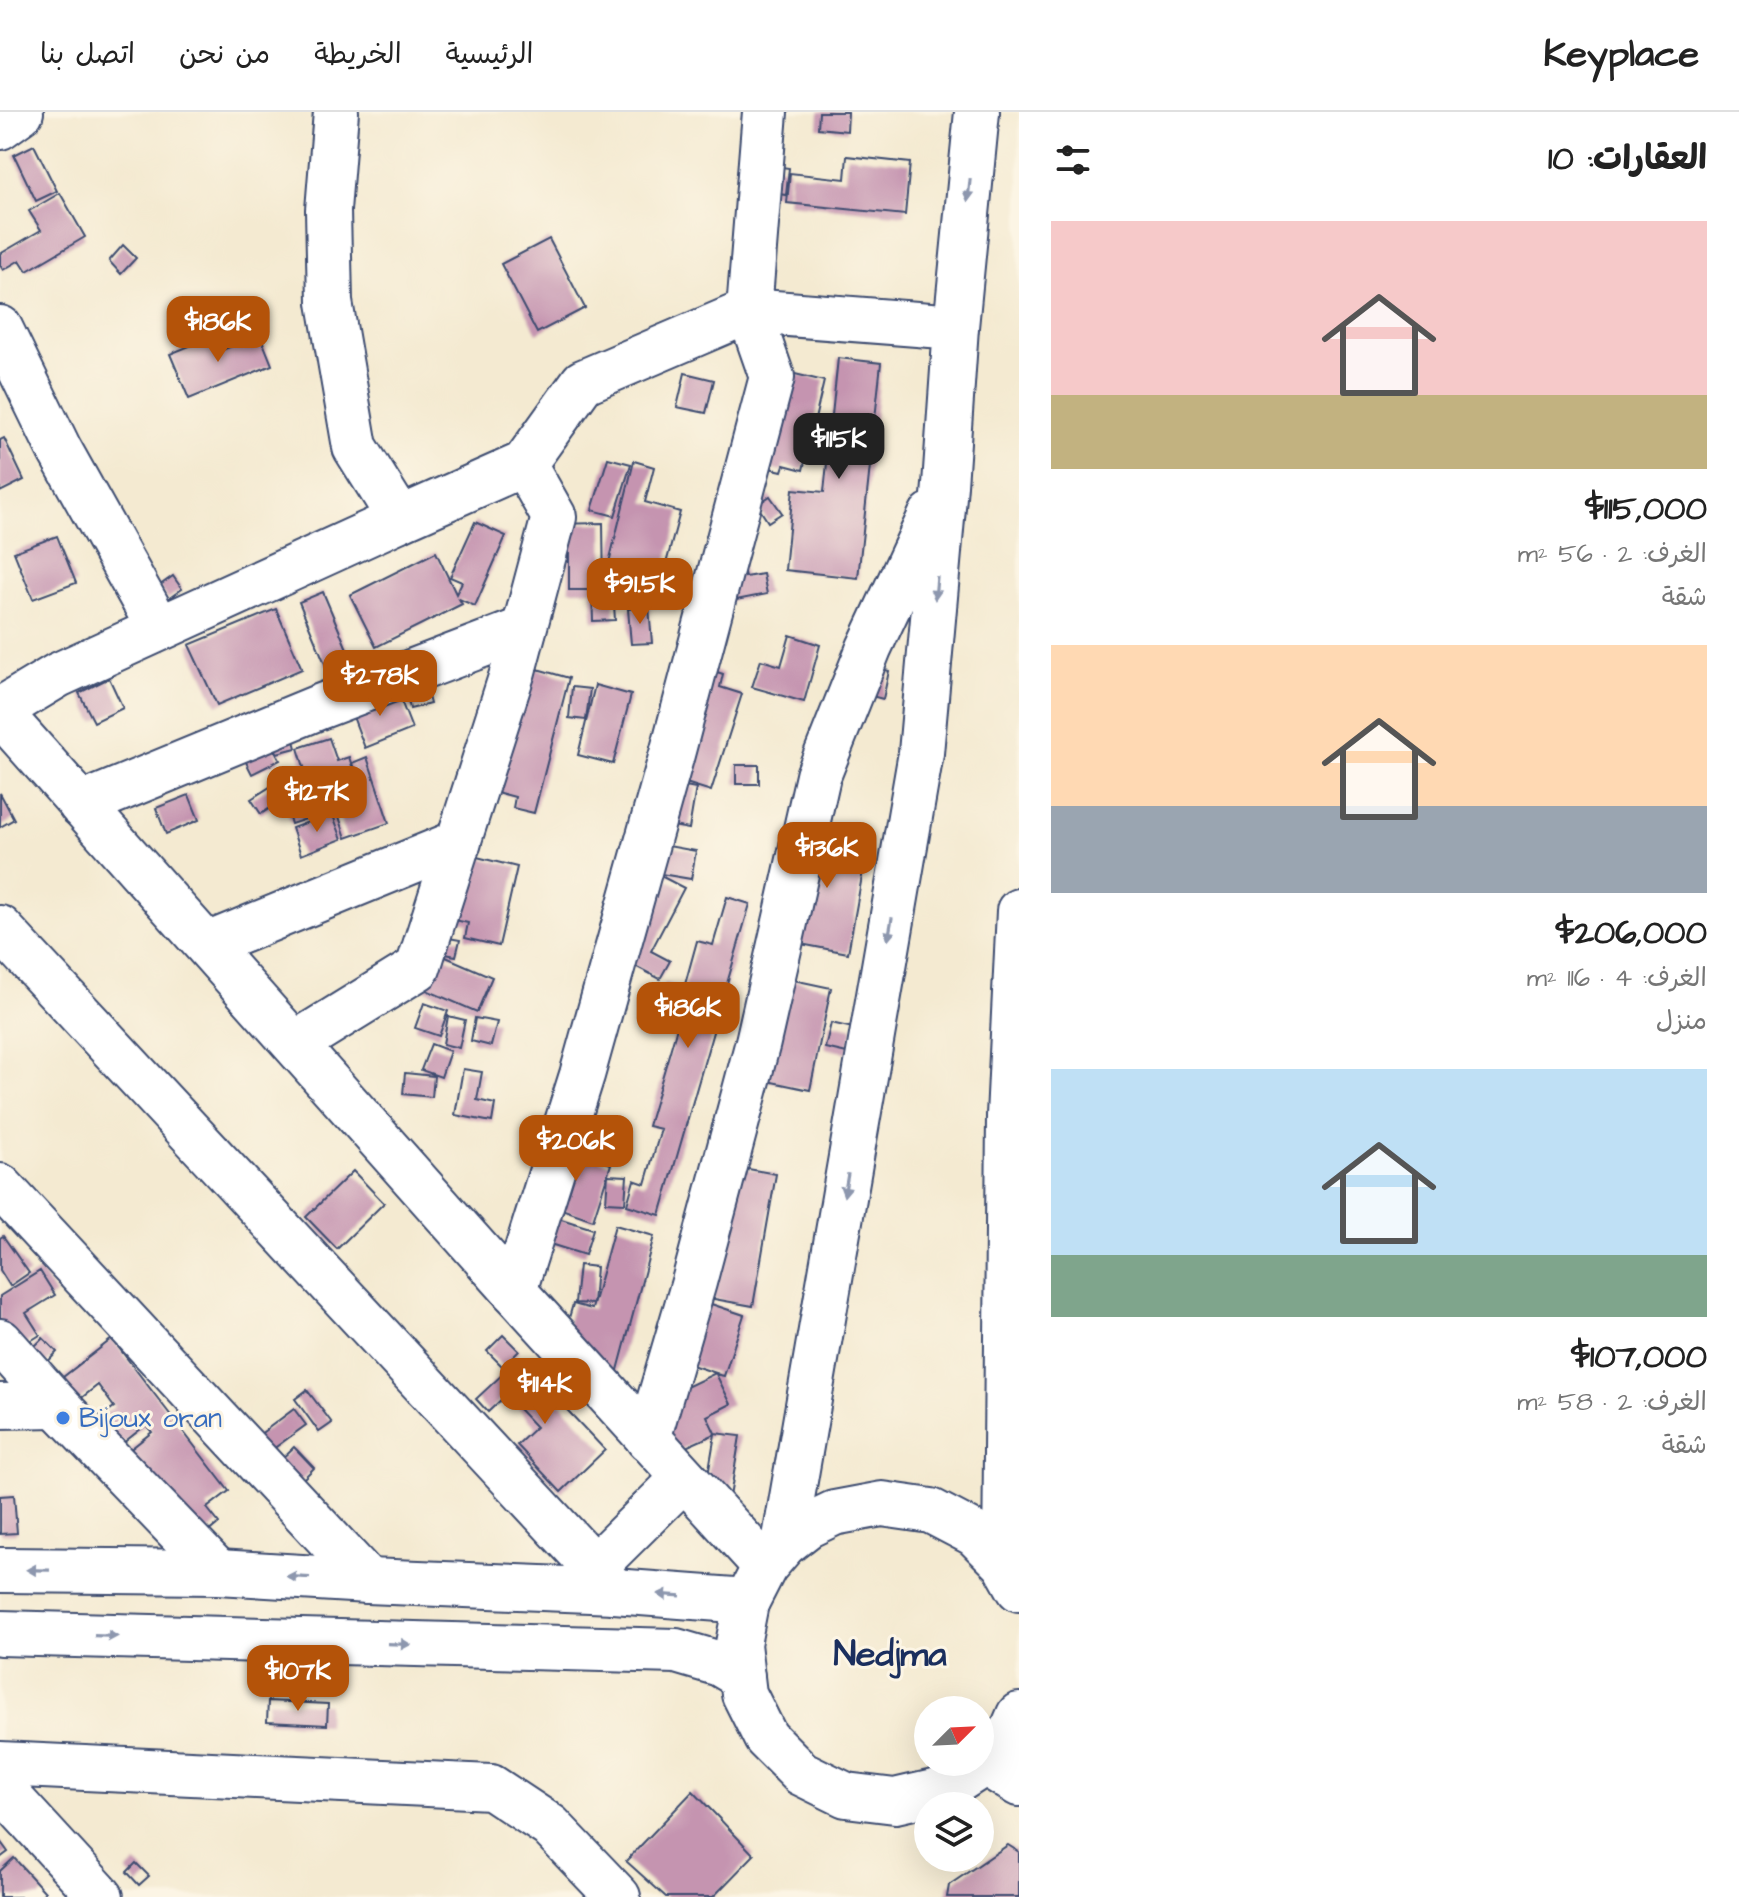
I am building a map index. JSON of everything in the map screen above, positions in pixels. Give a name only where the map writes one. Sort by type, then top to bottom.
[{"type":"street","points":[[0,127],[21,112]]},
{"type":"street","points":[[336,112],[328,210],[330,302],[355,447],[400,519]]},
{"type":"street","points":[[514,1291],[582,1075],[772,377],[749,311],[765,112]]},
{"type":"street","points":[[977,112],[921,753],[765,1571],[738,1644],[744,1694],[766,1738],[801,1773],[846,1795],[895,1801],[1002,1774],[1019,1715]]},
{"type":"street","points":[[765,1571],[0,712],[58,675],[524,464],[583,382],[749,311],[956,327]]},
{"type":"street","points":[[0,328],[59,449],[159,628]]},
{"type":"street","points":[[295,1044],[418,968],[513,671],[554,517],[524,464]]},
{"type":"street","points":[[648,1439],[694,1282],[758,1042],[818,776],[869,648],[945,485]]},
{"type":"street","points":[[81,805],[319,707],[524,629]]},
{"type":"street","points":[[207,945],[459,842]]},
{"type":"street","points":[[1012,1577],[1014,1116],[1019,911]]},
{"type":"street","points":[[0,928],[604,1579]]},
{"type":"street","points":[[0,1186],[368,1581]]},
{"type":"street","points":[[0,1341],[57,1405],[218,1572]]},
{"type":"street","points":[[0,1406],[57,1405]]},
{"type":"street","points":[[604,1579],[684,1478]]},
{"type":"street","points":[[0,1570],[218,1572],[368,1581],[604,1579],[765,1571],[807,1526],[834,1513],[882,1504],[931,1511],[975,1534],[1012,1577]]},
{"type":"street","points":[[0,1633],[676,1651],[720,1664],[742,1677]]},
{"type":"street","points":[[0,1764],[491,1787],[550,1826],[618,1897]]},
{"type":"street","points":[[0,1787],[101,1897]]},
{"type":"building","points":[[819,112],[848,112],[847,131],[818,128]]},
{"type":"building","points":[[34,145],[57,191],[36,201],[14,155]]},
{"type":"building","points":[[847,156],[910,163],[905,215],[787,203],[790,173],[845,179]]},
{"type":"building","points":[[775,166],[789,168],[786,195],[771,193]]},
{"type":"building","points":[[60,193],[85,237],[27,271],[20,260],[3,270],[0,254],[41,230],[29,211]]},
{"type":"building","points":[[549,239],[585,308],[537,333],[501,264]]},
{"type":"building","points":[[123,245],[136,258],[121,274],[109,261]]},
{"type":"building","points":[[216,335],[222,350],[260,335],[272,365],[189,399],[170,354]]},
{"type":"building","points":[[838,358],[881,363],[858,578],[785,570],[793,489],[824,492]]},
{"type":"building","points":[[766,367],[824,381],[803,470],[784,465],[782,471],[744,462]]},
{"type":"building","points":[[685,373],[714,380],[706,413],[677,407]]},
{"type":"building","points":[[4,438],[24,480],[0,492],[0,440]]},
{"type":"building","points":[[608,458],[631,464],[615,516],[592,510]]},
{"type":"building","points":[[634,461],[654,467],[645,502],[680,512],[657,597],[604,583]]},
{"type":"building","points":[[770,496],[782,513],[768,522],[757,505]]},
{"type":"building","points":[[475,522],[506,536],[475,606],[459,599],[462,604],[376,647],[350,595],[436,552],[456,594],[462,582],[450,577]]},
{"type":"building","points":[[603,523],[604,590],[613,590],[615,620],[593,621],[592,590],[569,590],[569,547],[554,524]]},
{"type":"building","points":[[57,536],[76,583],[33,599],[14,552]]},
{"type":"building","points":[[738,544],[745,577],[763,574],[767,594],[726,602]]},
{"type":"building","points":[[173,576],[182,589],[168,599],[159,586]]},
{"type":"building","points":[[323,592],[350,656],[326,666],[299,602]]},
{"type":"building","points":[[649,607],[652,643],[631,644],[628,609]]},
{"type":"building","points":[[276,609],[302,669],[217,705],[189,645]]},
{"type":"building","points":[[790,635],[820,645],[804,702],[752,687],[761,660],[781,666]]},
{"type":"building","points":[[516,663],[569,678],[534,813],[513,808],[515,797],[485,789]]},
{"type":"building","points":[[690,663],[723,674],[720,687],[742,694],[711,791],[667,777]]},
{"type":"building","points":[[871,666],[889,671],[883,699],[864,694]]},
{"type":"building","points":[[109,678],[123,708],[94,722],[79,693]]},
{"type":"building","points":[[424,681],[430,704],[410,709],[405,685]]},
{"type":"building","points":[[595,685],[631,695],[613,764],[578,755]]},
{"type":"building","points":[[572,687],[590,689],[586,720],[569,718]]},
{"type":"building","points":[[396,688],[412,729],[365,748],[349,706]]},
{"type":"building","points":[[290,726],[296,748],[277,753],[271,731]]},
{"type":"building","points":[[265,730],[280,760],[252,774],[237,744]]},
{"type":"building","points":[[329,738],[337,761],[349,757],[356,778],[323,789],[330,811],[291,824],[282,795],[310,786],[298,748]]},
{"type":"building","points":[[367,757],[389,823],[346,838],[331,792],[359,783],[352,763]]},
{"type":"building","points":[[736,765],[759,765],[759,784],[736,784]]},
{"type":"building","points":[[659,781],[696,788],[689,829],[652,822]]},
{"type":"building","points":[[270,787],[279,802],[261,814],[251,799]]},
{"type":"building","points":[[0,793],[14,819],[0,827]]},
{"type":"building","points":[[189,795],[199,820],[166,834],[156,808]]},
{"type":"building","points":[[332,813],[342,839],[301,855],[292,828]]},
{"type":"building","points":[[807,826],[869,838],[848,953],[785,941]]},
{"type":"building","points":[[646,842],[696,851],[691,879],[655,873],[684,888],[651,951],[670,961],[660,979],[608,952]]},
{"type":"building","points":[[461,853],[517,867],[499,946],[465,938],[468,923],[446,918]]},
{"type":"building","points":[[727,897],[750,904],[660,1215],[627,1205],[634,1180],[645,1184],[661,1129],[648,1126],[680,1017],[658,1010],[665,983],[684,988],[697,941],[713,945]]},
{"type":"building","points":[[438,936],[460,940],[456,956],[435,952]]},
{"type":"building","points":[[439,954],[492,977],[477,1012],[424,989]]},
{"type":"building","points":[[770,975],[831,988],[810,1090],[748,1077]]},
{"type":"building","points":[[424,1003],[448,1011],[439,1036],[415,1028]]},
{"type":"building","points":[[448,1016],[465,1020],[459,1048],[443,1044]]},
{"type":"building","points":[[475,1018],[497,1022],[491,1046],[471,1041]]},
{"type":"building","points":[[831,1023],[853,1028],[847,1053],[825,1048]]},
{"type":"building","points":[[431,1044],[450,1051],[441,1077],[421,1070]]},
{"type":"building","points":[[463,1069],[482,1072],[477,1100],[495,1104],[492,1122],[455,1115]]},
{"type":"building","points":[[405,1073],[434,1076],[432,1097],[403,1094]]},
{"type":"building","points":[[560,1146],[611,1164],[593,1220],[541,1202]]},
{"type":"building","points":[[743,1168],[776,1174],[753,1306],[681,1293]]},
{"type":"building","points":[[353,1171],[384,1203],[337,1249],[306,1217]]},
{"type":"building","points":[[608,1175],[627,1176],[625,1203],[606,1202]]},
{"type":"building","points":[[558,1218],[593,1229],[585,1255],[550,1244]]},
{"type":"building","points":[[615,1225],[654,1236],[614,1385],[562,1343],[573,1304],[592,1309]]},
{"type":"building","points":[[3,1236],[29,1273],[10,1286],[0,1270],[0,1238]]},
{"type":"building","points":[[579,1265],[596,1267],[593,1304],[575,1303]]},
{"type":"building","points":[[40,1271],[55,1295],[26,1313],[40,1335],[14,1351],[0,1330],[0,1296]]},
{"type":"building","points":[[684,1295],[744,1315],[724,1376],[716,1374],[731,1404],[707,1416],[715,1433],[740,1436],[729,1503],[704,1499],[715,1434],[677,1451],[655,1402],[716,1373],[664,1356]]},
{"type":"building","points":[[503,1335],[519,1351],[503,1367],[487,1351]]},
{"type":"building","points":[[43,1338],[57,1352],[41,1369],[26,1355]]},
{"type":"building","points":[[112,1339],[229,1491],[207,1508],[219,1523],[202,1537],[127,1452],[152,1432],[146,1425],[113,1451],[92,1423],[114,1407],[98,1385],[75,1403],[58,1381]]},
{"type":"building","points":[[519,1359],[605,1450],[561,1492],[517,1445],[536,1427],[506,1395],[488,1412],[476,1399]]},
{"type":"building","points":[[307,1390],[332,1423],[319,1432],[295,1399]]},
{"type":"building","points":[[294,1409],[306,1425],[262,1457],[251,1441]]},
{"type":"building","points":[[294,1447],[314,1468],[296,1486],[276,1464]]},
{"type":"building","points":[[14,1495],[17,1533],[0,1534],[0,1496]]},
{"type":"building","points":[[268,1701],[328,1704],[327,1725],[267,1722]]},
{"type":"building","points":[[693,1791],[754,1855],[713,1897],[666,1897],[626,1861]]},
{"type":"building","points":[[0,1841],[8,1852],[0,1858]]},
{"type":"building","points":[[1008,1845],[1019,1852],[1019,1897],[947,1897],[949,1885],[968,1872],[994,1872],[994,1854]]},
{"type":"building","points":[[14,1858],[45,1892],[40,1897],[0,1897],[0,1871]]},
{"type":"building","points":[[136,1863],[149,1876],[139,1885],[127,1872]]},
{"type":"place","name":"Bijoux oran","points":[[63,1418]]},
{"type":"district","name":"Nedjma","points":[[890,1654]]}]
